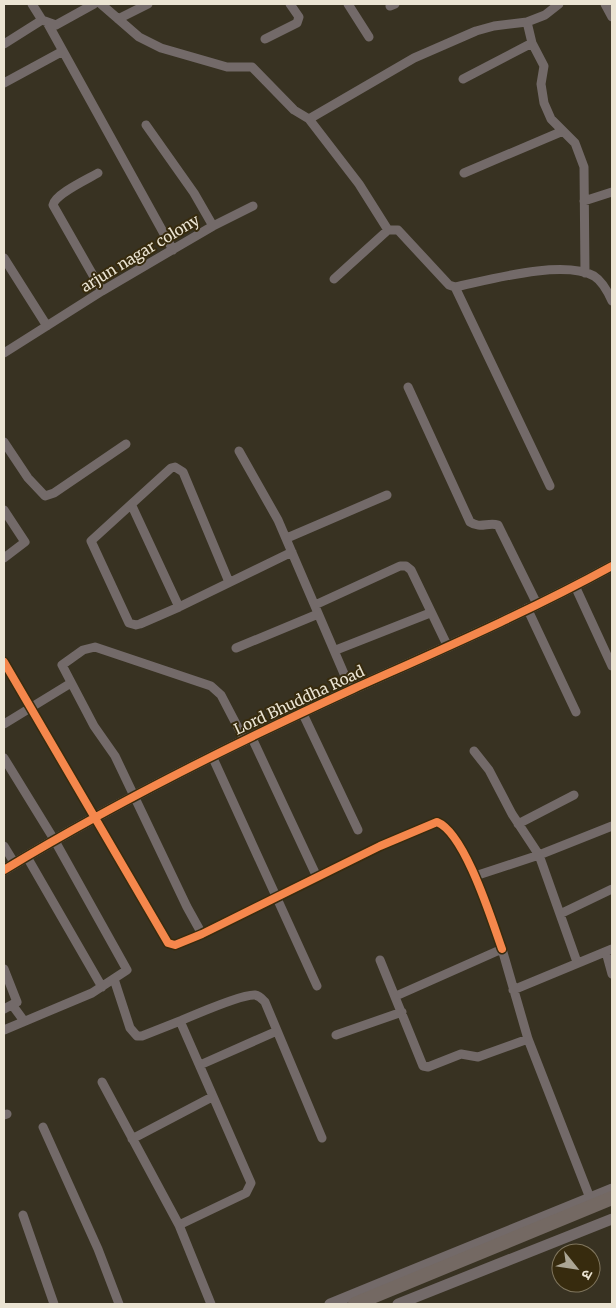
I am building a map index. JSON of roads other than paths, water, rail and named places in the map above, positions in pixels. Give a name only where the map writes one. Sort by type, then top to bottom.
[{"type":"main road","points":[[355,1304],[612,1198]]},
{"type":"street","points":[[32,4],[63,51],[173,250]]},
{"type":"street","points":[[4,44],[45,22],[56,25],[64,23],[94,4]]},
{"type":"street","points":[[101,4],[139,37],[161,48],[227,67],[252,67],[294,110],[309,119],[359,184],[388,230]]},
{"type":"street","points":[[118,19],[148,4]]},
{"type":"street","points":[[265,39],[297,23],[299,17],[290,4]]},
{"type":"street","points":[[348,4],[369,37]]},
{"type":"street","points":[[309,119],[414,58],[476,31],[494,26],[527,22],[559,4]]},
{"type":"street","points":[[605,4],[612,17]]},
{"type":"street","points":[[527,22],[532,43],[544,66],[541,84],[544,103],[551,119],[571,138],[581,155],[586,178],[584,201],[585,273]]},
{"type":"street","points":[[463,79],[532,43]]},
{"type":"street","points":[[4,83],[63,51]]},
{"type":"street","name":"arjun nagar colony","points":[[4,353],[102,291],[213,226],[194,193],[146,125]]},
{"type":"street","points":[[464,173],[563,130]]},
{"type":"street","points":[[98,173],[61,195],[54,201],[53,205],[102,291]]},
{"type":"street","points":[[584,201],[612,192]]},
{"type":"street","points":[[213,226],[253,206]]},
{"type":"street","points":[[334,279],[388,230],[398,230],[444,282],[455,287],[544,270],[585,273],[599,280],[612,301]]},
{"type":"street","points":[[4,258],[47,326]]},
{"type":"street","points":[[455,287],[550,486]]},
{"type":"street","points":[[408,387],[470,522],[480,526],[492,523],[498,525],[576,712]]},
{"type":"street","points":[[4,442],[28,478],[45,496],[54,493],[126,444]]},
{"type":"street","points":[[239,451],[287,538],[352,690]]},
{"type":"street","points":[[229,582],[180,469],[171,468],[132,506],[91,541],[128,621],[136,625],[179,607],[292,552]]},
{"type":"street","points":[[287,538],[387,495]]},
{"type":"street","points":[[132,506],[179,607]]},
{"type":"street","points":[[4,510],[25,542],[4,558]]},
{"type":"street","points":[[236,648],[403,565],[411,570],[448,648]]},
{"type":"street","name":"Lord Bhuddha Road","points":[[4,870],[134,796],[212,756],[352,690],[448,648],[612,566]]},
{"type":"street","points":[[575,586],[612,666]]},
{"type":"street","points":[[336,650],[430,613]]},
{"type":"street","points":[[202,934],[187,907],[115,756],[94,726],[88,711],[62,665],[89,647],[108,651],[179,674],[216,689],[249,739],[317,877]]},
{"type":"street","points":[[4,662],[168,943],[175,945],[202,934],[380,846],[437,822],[448,829],[475,876],[502,950],[528,1038],[590,1198]]},
{"type":"street","points":[[4,724],[71,683]]},
{"type":"street","points":[[303,714],[358,830]]},
{"type":"street","points":[[474,751],[489,770],[518,824],[539,855],[576,962]]},
{"type":"street","points":[[212,756],[317,986]]},
{"type":"street","points":[[4,758],[55,841],[126,969],[126,972],[102,987],[4,1030]]},
{"type":"street","points":[[518,824],[574,795]]},
{"type":"street","points":[[475,876],[539,855],[612,826]]},
{"type":"street","points":[[4,846],[14,864]]},
{"type":"street","points":[[27,857],[102,987]]},
{"type":"street","points":[[560,914],[612,889]]},
{"type":"street","points":[[396,996],[502,950]]},
{"type":"street","points":[[513,990],[576,962],[609,951],[612,974]]},
{"type":"street","points":[[380,960],[396,996],[420,1062],[425,1067],[461,1054],[478,1058],[528,1038]]},
{"type":"street","points":[[4,969],[17,1000],[8,1008],[24,1021]]},
{"type":"street","points":[[114,979],[130,1028],[137,1036],[142,1036],[253,995],[259,996],[265,1002],[322,1138]]},
{"type":"street","points":[[336,1035],[402,1012]]},
{"type":"street","points":[[179,1225],[246,1193],[251,1183],[180,1021]]},
{"type":"street","points":[[200,1065],[277,1030]]},
{"type":"street","points":[[102,1082],[179,1225],[211,1304]]},
{"type":"street","points":[[132,1139],[212,1097]]},
{"type":"street","points":[[43,1127],[98,1249],[119,1304]]},
{"type":"street","points":[[330,1304],[612,1189]]},
{"type":"street","points":[[22,1215],[54,1304]]},
{"type":"street","points":[[398,1304],[612,1219]]}]
